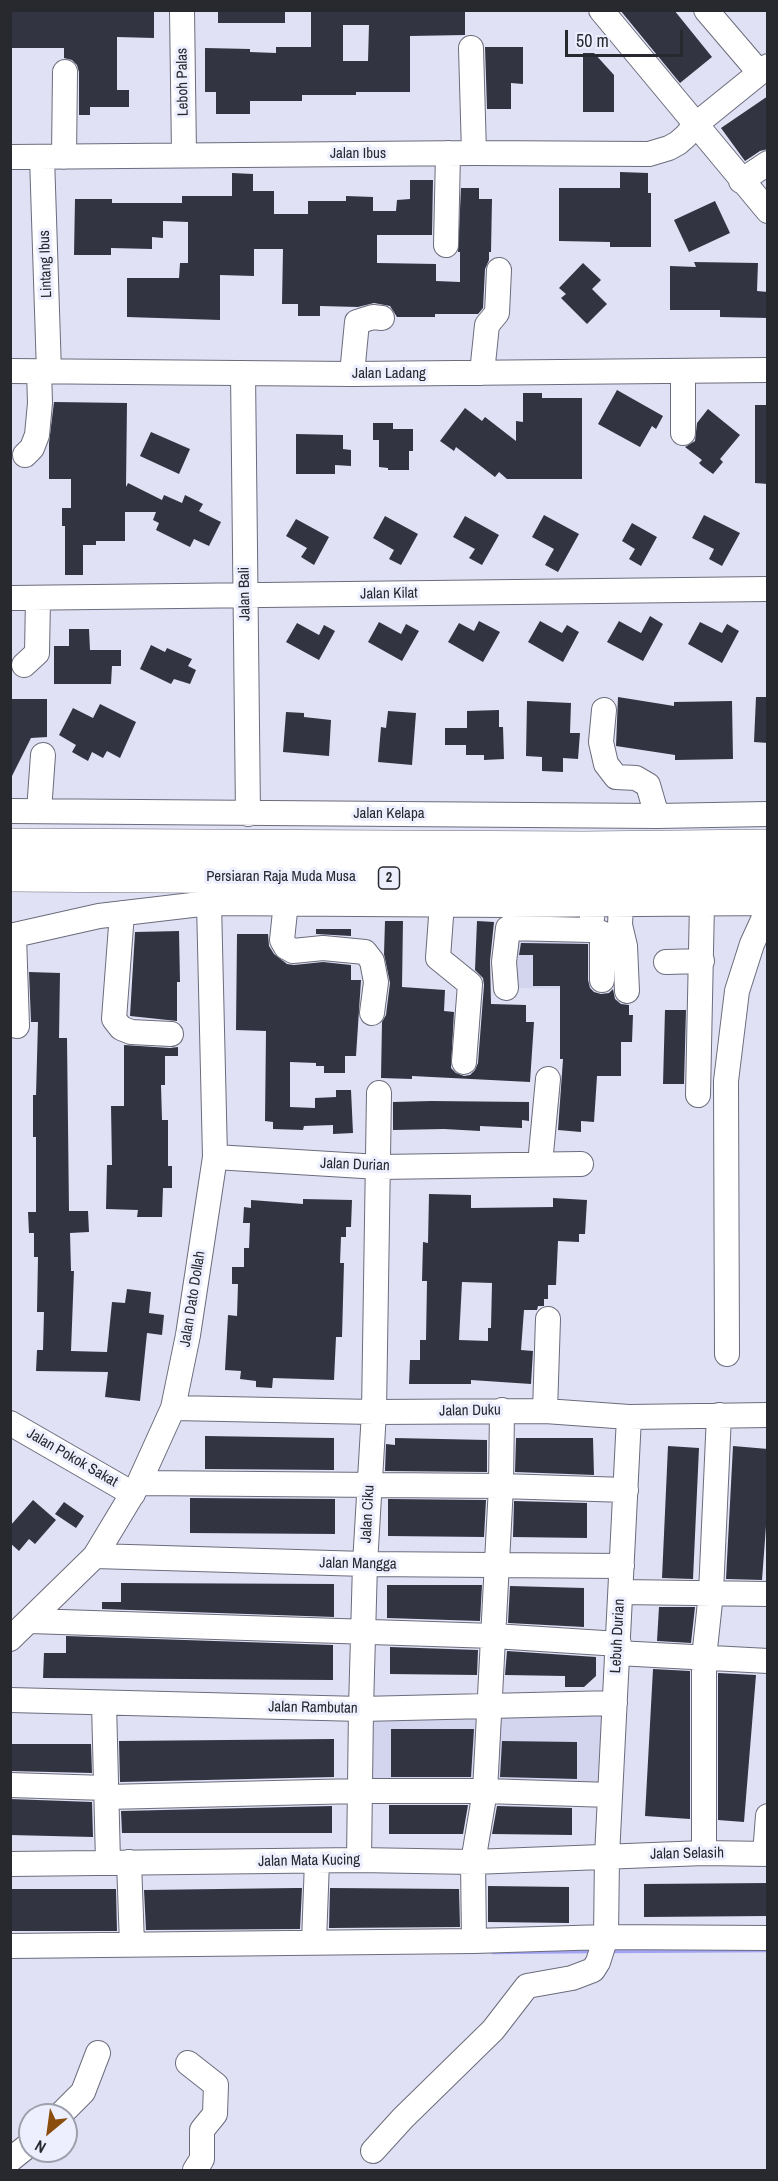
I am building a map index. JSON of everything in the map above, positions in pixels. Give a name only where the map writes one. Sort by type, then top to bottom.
[{"type":"highway","name":"Persiaran Raja Muda Musa","points":[[10,845],[584,848],[768,846]]},
{"type":"highway","name":"Persiaran Raja Muda Musa","points":[[10,876],[616,896],[768,876]]},
{"type":"street","name":"Leboh Palas","points":[[182,10],[184,154]]},
{"type":"street","points":[[601,10],[741,182],[768,211]]},
{"type":"street","points":[[706,10],[763,69]]},
{"type":"street","points":[[471,48],[474,153]]},
{"type":"street","name":"Jalan Ibus","points":[[10,157],[184,154],[649,154],[678,143],[694,125],[763,69]]},
{"type":"street","name":"Lintang Ibus","points":[[25,454],[32,448],[37,435],[44,372],[53,157],[65,72]]},
{"type":"street","points":[[446,245],[448,153]]},
{"type":"street","points":[[741,182],[768,163]]},
{"type":"street","points":[[483,373],[487,325],[497,313],[499,270]]},
{"type":"street","points":[[352,374],[357,322],[373,316],[382,318]]},
{"type":"street","name":"Jalan Ladang","points":[[10,371],[352,374],[768,370]]},
{"type":"street","points":[[683,371],[683,433]]},
{"type":"street","name":"Jalan Bali","points":[[243,373],[248,814]]},
{"type":"street","name":"Jalan Kilat","points":[[10,598],[768,589]]},
{"type":"street","points":[[24,665],[37,654],[38,598]]},
{"type":"street","points":[[604,710],[601,742],[606,765],[616,777],[636,778],[648,785],[657,816]]},
{"type":"street","points":[[10,798],[30,798],[40,802],[44,755]]},
{"type":"street","name":"Jalan Kelapa","points":[[10,811],[40,802],[248,814],[657,816],[768,814]]},
{"type":"street","points":[[591,930],[616,896]]},
{"type":"street","points":[[616,896],[625,946],[627,991]]},
{"type":"street","points":[[509,916],[616,896],[702,903],[768,903]]},
{"type":"street","points":[[286,902],[282,940],[286,947],[293,951],[323,948],[365,952],[372,961],[376,982],[372,1013]]},
{"type":"street","points":[[17,1026],[12,936],[99,916],[209,903],[442,903],[591,930],[602,933],[602,980]]},
{"type":"street","name":"Jalan Dato Dollah","points":[[10,1639],[95,1556],[136,1488],[173,1408],[188,1335],[215,1157],[209,903]]},
{"type":"street","points":[[442,903],[438,958],[470,984],[464,1062]]},
{"type":"street","points":[[698,1095],[702,903]]},
{"type":"street","points":[[727,1354],[726,1081],[737,991],[752,944],[768,909]]},
{"type":"street","points":[[122,913],[114,1019],[121,1028],[131,1032],[171,1034]]},
{"type":"street","points":[[506,988],[504,962],[509,916]]},
{"type":"street","points":[[666,962],[702,961]]},
{"type":"street","points":[[540,1164],[548,1079]]},
{"type":"street","name":"Jalan Ciku","points":[[359,1860],[365,1564],[374,1413],[379,1093]]},
{"type":"street","name":"Jalan Durian","points":[[215,1157],[379,1167],[581,1164]]},
{"type":"street","points":[[545,1411],[549,1319]]},
{"type":"street","name":"Jalan Duku","points":[[173,1408],[374,1413],[502,1410],[629,1417],[768,1415]]},
{"type":"street","points":[[474,1941],[473,1862],[484,1791],[494,1636],[502,1410]]},
{"type":"street","points":[[704,1853],[704,1658],[711,1593],[719,1416]]},
{"type":"street","name":"Lebuh Durian","points":[[602,1949],[629,1417]]},
{"type":"street","name":"Jalan Pokok Sakat","points":[[10,1422],[136,1488]]},
{"type":"street","points":[[136,1488],[369,1485],[626,1490]]},
{"type":"street","name":"Jalan Mangga","points":[[95,1556],[365,1564],[622,1566]]},
{"type":"street","points":[[621,1592],[768,1594]]},
{"type":"street","points":[[30,1621],[494,1636],[704,1658],[768,1661]]},
{"type":"street","name":"Jalan Rambutan","points":[[10,1700],[361,1709],[615,1702]]},
{"type":"street","points":[[104,1703],[106,1793],[132,1944]]},
{"type":"street","points":[[10,1785],[106,1793],[484,1791],[610,1795]]},
{"type":"street","points":[[766,1854],[768,1816]]},
{"type":"street","name":"Jalan Selasih","points":[[607,1856],[766,1854]]},
{"type":"street","name":"Jalan Mata Kucing","points":[[10,1864],[359,1860],[473,1862],[607,1856]]},
{"type":"street","points":[[314,1942],[317,1862]]},
{"type":"street","points":[[10,1946],[474,1941],[602,1949],[768,1938]]},
{"type":"street","points":[[373,2151],[403,2118],[493,2030],[527,1986],[572,1978],[593,1970],[602,1949]]},
{"type":"street","points":[[72,2103],[83,2092],[98,2053]]},
{"type":"street","points":[[188,2063],[216,2085],[214,2114],[202,2130],[202,2159],[195,2170]]},
{"type":"shaded area","points":[[511,932],[599,935],[597,989],[510,988]]},
{"type":"shaded area","points":[[615,1703],[611,1789],[359,1791],[361,1709]]},
{"type":"building","points":[[10,10],[154,10],[154,38],[117,37],[117,90],[129,90],[129,107],[90,107],[90,115],[79,115],[77,65],[72,60],[64,58],[64,48],[10,48]]},
{"type":"building","points":[[218,10],[285,10],[285,23],[218,23]]},
{"type":"building","points":[[311,10],[465,10],[465,35],[410,36],[410,92],[302,95],[302,101],[250,101],[250,114],[216,114],[216,92],[205,92],[205,48],[250,49],[250,52],[276,53],[276,47],[311,47]],"holes":[[[343,25],[369,25],[368,61],[343,61]]]},
{"type":"building","points":[[620,10],[674,10],[712,57],[680,83]]},
{"type":"building","points":[[485,47],[523,47],[523,84],[511,83],[511,109],[487,109]]},
{"type":"building","points":[[583,53],[594,53],[614,75],[614,112],[583,112]]},
{"type":"building","points":[[768,96],[768,149],[760,151],[745,161],[721,128]]},
{"type":"building","points":[[620,172],[648,173],[648,193],[651,193],[651,247],[610,247],[610,242],[559,241],[559,188],[620,188]]},
{"type":"building","points":[[232,173],[253,174],[253,191],[274,191],[274,214],[308,214],[308,201],[346,201],[346,196],[373,197],[373,211],[396,211],[397,200],[410,199],[410,180],[433,180],[432,235],[377,235],[377,263],[436,264],[436,281],[460,282],[460,252],[458,252],[461,188],[479,188],[479,199],[492,199],[491,252],[489,252],[489,260],[485,269],[483,308],[478,314],[397,317],[390,306],[374,303],[358,307],[320,306],[320,316],[298,316],[298,304],[282,304],[283,249],[254,249],[254,276],[220,275],[220,320],[127,317],[127,278],[179,278],[180,263],[188,263],[188,222],[163,221],[163,238],[152,237],[152,249],[111,248],[111,255],[74,255],[75,199],[112,199],[112,203],[182,203],[182,196],[232,196]]},
{"type":"building","points":[[715,201],[730,233],[689,252],[674,220]]},
{"type":"building","points":[[694,262],[758,263],[757,291],[768,292],[768,318],[720,317],[720,310],[670,310],[670,266],[696,267]]},
{"type":"building","points":[[583,263],[601,280],[592,289],[607,304],[587,324],[561,298],[566,294],[559,288]]},
{"type":"building","points":[[617,390],[663,416],[656,429],[652,426],[640,447],[598,424]]},
{"type":"building","points":[[523,393],[542,393],[542,398],[582,398],[582,479],[507,479],[499,472],[495,477],[456,447],[454,451],[440,441],[465,408],[482,421],[485,417],[516,441],[516,421],[523,422]]},
{"type":"building","points":[[54,402],[127,403],[126,487],[128,483],[162,500],[164,495],[182,503],[185,495],[203,504],[199,511],[221,522],[209,546],[194,539],[190,547],[156,530],[159,523],[153,520],[156,512],[125,512],[125,541],[96,541],[96,545],[83,545],[83,575],[65,575],[65,526],[62,526],[62,508],[71,508],[71,479],[49,479],[49,443]]},
{"type":"building","points":[[755,405],[768,405],[768,484],[755,483]]},
{"type":"building","points":[[708,409],[740,435],[720,459],[723,462],[713,474],[699,463],[702,460],[685,447],[695,441],[697,423]]},
{"type":"building","points":[[373,423],[393,423],[393,429],[413,429],[413,451],[409,451],[409,470],[388,470],[388,468],[379,467],[379,440],[373,440]]},
{"type":"building","points":[[151,432],[190,449],[179,474],[140,456]]},
{"type":"building","points":[[296,434],[343,435],[343,449],[351,450],[351,466],[335,465],[335,474],[296,474]]},
{"type":"building","points":[[544,515],[579,534],[558,572],[545,565],[554,549],[532,537]]},
{"type":"building","points":[[704,515],[740,533],[722,566],[709,559],[714,549],[692,538]]},
{"type":"building","points":[[385,516],[418,534],[401,565],[389,559],[394,550],[373,538]]},
{"type":"building","points":[[465,516],[499,535],[482,565],[469,558],[475,549],[453,537]]},
{"type":"building","points":[[296,519],[329,537],[314,565],[301,557],[307,548],[286,536]]},
{"type":"building","points":[[632,523],[657,537],[641,566],[629,559],[635,549],[622,541]]},
{"type":"building","points":[[650,616],[663,624],[643,661],[607,642],[619,621],[641,633]]},
{"type":"building","points":[[479,621],[500,632],[483,662],[448,642],[459,623],[474,631]]},
{"type":"building","points":[[540,621],[562,633],[567,625],[579,632],[563,662],[528,642]]},
{"type":"building","points":[[379,622],[401,634],[406,624],[419,631],[402,661],[368,642]]},
{"type":"building","points":[[700,622],[722,633],[727,624],[739,631],[722,663],[688,644]]},
{"type":"building","points":[[297,623],[319,635],[324,625],[335,631],[319,660],[286,642]]},
{"type":"building","points":[[69,629],[89,629],[90,650],[121,650],[121,666],[112,666],[111,684],[54,684],[54,646],[69,646]]},
{"type":"building","points":[[151,645],[165,652],[167,648],[192,659],[188,666],[196,670],[190,684],[174,679],[171,684],[140,669]]},
{"type":"building","points":[[618,697],[674,706],[674,702],[732,701],[733,759],[675,760],[675,755],[616,746]]},
{"type":"building","points":[[756,697],[768,697],[768,743],[754,742]]},
{"type":"building","points":[[10,699],[47,699],[47,737],[31,738],[10,780]]},
{"type":"building","points":[[527,701],[571,703],[570,733],[580,733],[578,759],[563,758],[563,772],[542,771],[542,757],[526,756]]},
{"type":"building","points":[[100,704],[136,722],[120,758],[107,751],[103,758],[92,752],[88,761],[72,752],[76,745],[59,735],[73,708],[93,718]]},
{"type":"building","points":[[499,710],[499,727],[503,727],[504,759],[484,760],[484,755],[466,755],[466,745],[445,745],[445,728],[467,728],[467,711]]},
{"type":"building","points":[[388,711],[416,713],[412,765],[378,762],[381,727],[386,728]]},
{"type":"building","points":[[286,712],[304,713],[304,717],[331,720],[329,756],[283,752]]},
{"type":"building","points":[[385,921],[403,921],[402,987],[445,990],[444,1011],[454,1012],[451,1068],[464,1076],[470,1075],[478,1063],[484,985],[483,978],[475,970],[477,921],[494,922],[490,961],[491,1004],[526,1005],[526,1022],[534,1022],[530,1082],[412,1076],[412,1079],[381,1078],[382,1022],[386,1015],[390,983],[384,954]]},
{"type":"building","points":[[316,929],[351,929],[351,936],[316,934]]},
{"type":"building","points":[[179,931],[180,982],[177,982],[177,1021],[130,1016],[135,932]]},
{"type":"building","points":[[237,934],[268,934],[269,946],[274,954],[287,964],[323,962],[351,965],[351,980],[361,980],[356,1056],[345,1056],[345,1073],[324,1073],[324,1066],[316,1066],[316,1063],[290,1062],[290,1107],[315,1108],[315,1098],[336,1097],[336,1090],[351,1090],[353,1133],[333,1134],[333,1125],[304,1126],[303,1130],[273,1129],[273,1122],[265,1121],[266,1031],[236,1030]]},
{"type":"building","points":[[521,943],[588,944],[590,988],[601,994],[609,993],[613,989],[615,999],[621,1004],[629,1005],[629,1015],[633,1015],[632,1042],[621,1042],[621,1076],[597,1076],[594,1122],[581,1121],[581,1132],[558,1130],[563,1059],[560,1059],[560,986],[533,986],[533,955],[519,955]]},
{"type":"building","points":[[29,972],[60,973],[59,1038],[67,1038],[69,1211],[88,1211],[89,1232],[70,1233],[71,1271],[74,1271],[71,1351],[107,1352],[112,1302],[125,1303],[127,1289],[151,1292],[149,1313],[164,1315],[162,1335],[147,1333],[140,1401],[105,1397],[108,1372],[36,1371],[37,1350],[43,1350],[44,1312],[37,1312],[38,1257],[34,1257],[34,1233],[29,1233],[28,1212],[36,1212],[36,1137],[33,1137],[33,1095],[36,1095],[38,1022],[31,1022]]},
{"type":"building","points":[[665,1010],[686,1010],[684,1084],[663,1084]]},
{"type":"building","points":[[124,1045],[178,1047],[178,1056],[165,1056],[165,1085],[161,1085],[162,1120],[168,1120],[168,1166],[172,1166],[172,1188],[163,1188],[162,1217],[137,1217],[138,1210],[106,1209],[107,1165],[112,1165],[111,1106],[124,1106]]},
{"type":"building","points":[[393,1102],[529,1102],[529,1121],[522,1120],[522,1128],[480,1126],[480,1131],[393,1130]]},
{"type":"building","points":[[429,1194],[471,1195],[471,1208],[553,1207],[553,1198],[587,1200],[585,1234],[579,1234],[579,1242],[558,1241],[556,1285],[548,1285],[548,1299],[544,1299],[544,1306],[538,1306],[537,1310],[524,1310],[521,1350],[533,1351],[531,1384],[471,1380],[471,1384],[409,1384],[410,1360],[420,1360],[420,1340],[426,1340],[427,1281],[422,1281],[423,1242],[428,1243]],"holes":[[[462,1282],[492,1283],[491,1328],[488,1328],[488,1341],[459,1340]]]},
{"type":"building","points":[[303,1199],[352,1200],[351,1227],[346,1227],[346,1237],[341,1237],[340,1263],[344,1263],[342,1337],[336,1337],[334,1380],[273,1378],[272,1388],[256,1387],[256,1381],[240,1379],[241,1371],[225,1370],[228,1315],[237,1316],[238,1284],[232,1284],[232,1267],[244,1267],[244,1248],[249,1248],[250,1223],[243,1223],[244,1207],[251,1208],[251,1200],[303,1204]]},
{"type":"building","points":[[205,1436],[334,1438],[334,1470],[205,1469]]},
{"type":"building","points":[[395,1438],[487,1440],[487,1472],[385,1471],[386,1444],[395,1445]]},
{"type":"building","points":[[516,1438],[593,1438],[594,1475],[515,1472]]},
{"type":"building","points":[[668,1446],[699,1448],[693,1579],[662,1578]]},
{"type":"building","points":[[733,1446],[768,1449],[768,1499],[762,1580],[726,1579]]},
{"type":"building","points":[[190,1498],[335,1499],[335,1534],[190,1533]]},
{"type":"building","points":[[388,1499],[486,1500],[484,1537],[388,1536]]},
{"type":"building","points":[[33,1500],[56,1520],[35,1544],[29,1539],[19,1551],[10,1543],[10,1526]]},
{"type":"building","points":[[514,1501],[587,1503],[587,1538],[513,1537]]},
{"type":"building","points":[[64,1502],[84,1516],[76,1528],[55,1514]]},
{"type":"building","points":[[121,1583],[334,1584],[334,1617],[102,1609],[102,1602],[121,1602]]},
{"type":"building","points":[[387,1585],[482,1585],[480,1621],[387,1618]]},
{"type":"building","points":[[510,1586],[584,1588],[584,1627],[508,1623]]},
{"type":"building","points":[[659,1607],[695,1607],[691,1643],[657,1641]]},
{"type":"building","points":[[66,1636],[333,1645],[333,1680],[43,1678],[44,1653],[66,1653]]},
{"type":"building","points":[[390,1647],[478,1650],[477,1675],[390,1674]]},
{"type":"building","points":[[507,1651],[596,1657],[596,1676],[584,1687],[565,1687],[565,1676],[505,1675]]},
{"type":"building","points":[[653,1669],[690,1671],[690,1819],[645,1816]]},
{"type":"building","points":[[718,1673],[756,1675],[744,1822],[718,1820]]},
{"type":"building","points":[[391,1729],[474,1729],[471,1777],[391,1777]]},
{"type":"building","points":[[334,1739],[334,1777],[120,1782],[119,1741]]},
{"type":"building","points":[[502,1741],[577,1742],[577,1779],[500,1777]]},
{"type":"building","points":[[10,1744],[91,1744],[92,1773],[10,1771]]},
{"type":"building","points":[[10,1799],[92,1802],[93,1837],[10,1835]]},
{"type":"building","points":[[389,1805],[468,1805],[463,1834],[389,1834]]},
{"type":"building","points":[[332,1806],[332,1833],[122,1833],[121,1811]]},
{"type":"building","points":[[497,1806],[572,1808],[572,1835],[492,1834]]},
{"type":"building","points":[[768,1883],[768,1916],[644,1917],[644,1884]]},
{"type":"building","points":[[488,1886],[569,1887],[569,1923],[488,1922]]},
{"type":"building","points":[[302,1888],[300,1929],[146,1930],[144,1890]]},
{"type":"building","points":[[330,1888],[459,1889],[460,1927],[329,1928]]},
{"type":"building","points":[[10,1889],[116,1889],[117,1931],[10,1931]]},
{"type":"waterway","points":[[610,1951],[768,1950]]},
{"type":"waterway","points":[[493,1952],[593,1951]]}]
